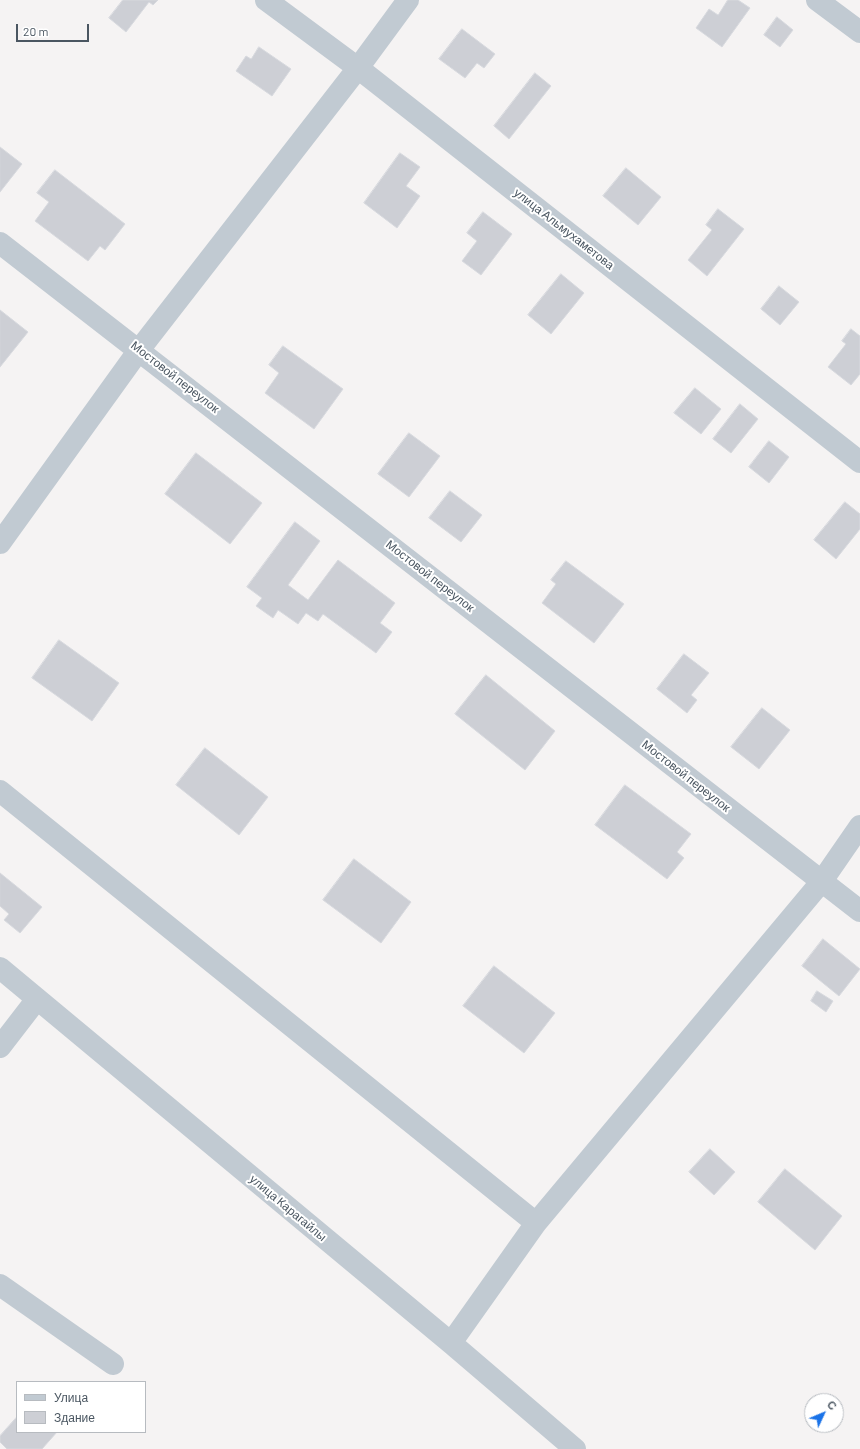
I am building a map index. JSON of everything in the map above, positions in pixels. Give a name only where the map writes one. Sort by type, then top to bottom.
[{"type":"street","name":"улица Альмухаметова","points":[[266,0],[358,68],[860,462]]},
{"type":"street","points":[[0,543],[139,350],[358,68],[408,0]]},
{"type":"street","points":[[817,0],[860,32]]},
{"type":"street","name":"Мостовой переулок","points":[[0,243],[860,911]]},
{"type":"street","points":[[0,791],[536,1223]]},
{"type":"street","points":[[451,1343],[536,1223],[822,881],[860,826]]},
{"type":"street","name":"улица Карагайлы","points":[[0,968],[451,1343],[575,1449]]},
{"type":"street","points":[[0,1047],[37,999]]},
{"type":"street","points":[[0,1284],[113,1364]]},
{"type":"building","points":[[123,0],[158,0],[153,5],[149,2],[126,32],[109,18]]},
{"type":"building","points":[[728,0],[738,0],[750,8],[722,47],[696,28],[709,9],[718,15]]},
{"type":"building","points":[[777,17],[793,30],[780,47],[764,35]]},
{"type":"building","points":[[462,29],[495,54],[484,68],[477,63],[465,78],[439,59]]},
{"type":"building","points":[[259,47],[291,69],[272,96],[236,71],[246,56],[251,59]]},
{"type":"building","points":[[535,73],[551,86],[509,139],[494,126]]},
{"type":"building","points":[[0,147],[22,164],[0,192]]},
{"type":"building","points":[[400,153],[420,167],[406,186],[420,196],[397,228],[364,203]]},
{"type":"building","points":[[626,168],[661,197],[638,225],[603,196]]},
{"type":"building","points":[[55,170],[125,224],[105,250],[100,246],[88,261],[35,221],[49,202],[37,193]]},
{"type":"building","points":[[718,209],[744,229],[707,276],[688,260],[712,230],[706,225]]},
{"type":"building","points":[[483,212],[512,234],[481,275],[462,261],[477,241],[467,233]]},
{"type":"building","points":[[561,274],[584,293],[551,334],[528,315]]},
{"type":"building","points":[[779,286],[799,302],[780,325],[761,309]]},
{"type":"building","points":[[0,310],[28,332],[0,367]]},
{"type":"building","points":[[851,329],[860,336],[860,374],[851,385],[828,367],[846,344],[842,341]]},
{"type":"building","points":[[283,346],[343,389],[314,429],[265,393],[279,373],[269,365]]},
{"type":"building","points":[[695,388],[721,409],[701,434],[674,413]]},
{"type":"building","points":[[740,404],[758,419],[731,453],[713,439]]},
{"type":"building","points":[[409,433],[440,456],[409,497],[378,474]]},
{"type":"building","points":[[769,441],[789,457],[769,483],[749,467]]},
{"type":"building","points":[[196,453],[262,503],[230,544],[165,494]]},
{"type":"building","points":[[450,491],[482,515],[461,542],[429,518]]},
{"type":"building","points":[[845,502],[860,514],[860,529],[836,559],[814,540]]},
{"type":"building","points":[[295,522],[320,541],[288,585],[308,600],[338,560],[395,603],[380,623],[392,632],[376,653],[323,614],[318,621],[306,613],[298,624],[278,610],[273,618],[256,606],[262,598],[247,587]]},
{"type":"building","points":[[566,561],[624,604],[594,643],[542,603],[556,584],[551,580]]},
{"type":"building","points":[[59,640],[119,683],[92,721],[32,678]]},
{"type":"building","points":[[684,654],[709,673],[691,695],[697,700],[687,713],[657,689]]},
{"type":"building","points":[[486,675],[555,731],[525,770],[455,714]]},
{"type":"building","points":[[762,708],[790,730],[759,769],[731,747]]},
{"type":"building","points":[[205,748],[268,797],[239,835],[176,785]]},
{"type":"building","points":[[625,785],[691,834],[677,852],[684,858],[667,879],[595,825]]},
{"type":"building","points":[[354,859],[411,902],[381,943],[323,900]]},
{"type":"building","points":[[0,873],[42,907],[20,933],[4,920],[9,914],[0,906]]},
{"type":"building","points":[[823,939],[860,969],[839,996],[802,966]]},
{"type":"building","points":[[494,966],[555,1013],[524,1053],[463,1006]]},
{"type":"building","points":[[817,991],[833,1001],[826,1012],[811,1001]]},
{"type":"building","points":[[710,1149],[735,1172],[714,1195],[689,1172]]},
{"type":"building","points":[[785,1169],[842,1216],[815,1250],[758,1202]]},
{"type":"building","points":[[16,1418],[16,1433],[56,1433],[42,1449],[7,1449],[0,1442],[0,1436]]}]
